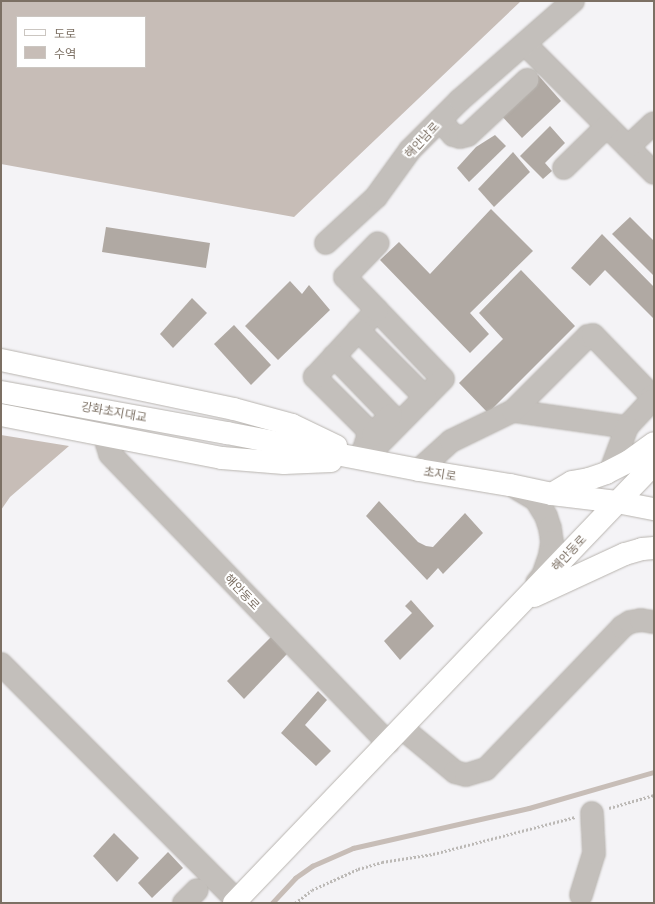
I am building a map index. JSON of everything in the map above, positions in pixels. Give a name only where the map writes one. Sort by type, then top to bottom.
[{"type":"main road","points":[[1,360],[256,415],[292,425],[366,450]]},
{"type":"main road","name":"강화초지대교","points":[[1,392],[227,433]]},
{"type":"main road","points":[[1,415],[222,458],[284,463],[366,450]]},
{"type":"main road","name":"초지로","points":[[227,433],[366,450],[419,470],[510,485],[552,494],[617,502],[654,509]]},
{"type":"main road","points":[[552,494],[572,482],[590,479],[628,462],[654,443]]},
{"type":"main road","points":[[617,502],[654,464]]},
{"type":"main road","name":"해안동로","points":[[236,902],[617,502]]},
{"type":"main road","points":[[524,601],[625,554],[642,549],[654,548]]},
{"type":"street","name":"해안남로","points":[[326,243],[376,197],[410,150],[460,100],[573,1]]},
{"type":"street","points":[[525,44],[653,170]]},
{"type":"street","points":[[440,120],[453,135],[460,137],[468,135],[527,80]]},
{"type":"street","points":[[628,147],[654,123]]},
{"type":"street","points":[[564,168],[607,126]]},
{"type":"street","points":[[366,450],[443,379],[345,277],[378,243]]},
{"type":"street","points":[[366,450],[368,429],[314,377],[377,310]]},
{"type":"street","points":[[358,330],[425,397]]},
{"type":"street","points":[[419,470],[451,441],[513,411],[588,336],[593,336],[652,396],[651,401],[627,427],[611,470]]},
{"type":"street","points":[[334,356],[392,415],[366,450]]},
{"type":"street","points":[[513,411],[627,427]]},
{"type":"street","name":"해안동로","points":[[108,436],[107,444],[110,454],[395,735]]},
{"type":"street","points":[[510,485],[536,500],[542,508],[550,528],[552,542],[550,555],[543,575],[524,601]]},
{"type":"street","points":[[395,735],[455,772],[466,775],[486,769],[622,627],[630,622],[640,620],[654,622]]},
{"type":"street","name":"해안동로","points":[[1,664],[236,902]]},
{"type":"street","points":[[581,895],[594,853],[592,813]]},
{"type":"path","points":[[295,903],[312,890],[333,879],[370,865],[432,854],[592,813],[654,795]]},
{"type":"water","points":[[1,1],[521,1],[294,217],[1,164]]},
{"type":"water","points":[[1,435],[69,446],[10,497],[1,510]]},
{"type":"building","points":[[538,75],[561,101],[522,138],[499,113]]},
{"type":"building","points":[[550,126],[565,143],[545,163],[552,171],[543,179],[520,156]]},
{"type":"building","points":[[495,135],[506,146],[469,182],[457,168],[476,147]]},
{"type":"building","points":[[513,152],[530,172],[494,207],[478,189]]},
{"type":"building","points":[[491,209],[533,251],[470,313],[489,334],[470,353],[380,260],[399,242],[430,274]]},
{"type":"building","points":[[630,217],[654,241],[654,276],[612,234]]},
{"type":"building","points":[[106,227],[210,243],[206,268],[102,252]]},
{"type":"building","points":[[602,234],[654,287],[654,319],[605,270],[590,286],[571,268]]},
{"type":"building","points":[[521,270],[575,326],[488,413],[459,383],[503,339],[479,313]]},
{"type":"building","points":[[290,281],[302,294],[309,285],[330,310],[278,360],[245,326]]},
{"type":"building","points":[[192,298],[207,313],[173,348],[160,334]]},
{"type":"building","points":[[234,325],[271,365],[251,385],[214,344]]},
{"type":"building","points":[[379,501],[418,542],[426,546],[433,547],[465,513],[483,533],[443,574],[438,568],[427,580],[366,516]]},
{"type":"building","points":[[411,600],[434,626],[400,660],[384,641],[412,613],[405,606]]},
{"type":"building","points":[[271,637],[287,654],[244,699],[227,681]]},
{"type":"building","points":[[318,691],[327,700],[305,725],[331,751],[316,766],[281,733]]},
{"type":"building","points":[[114,833],[139,858],[117,882],[93,856]]},
{"type":"building","points":[[168,852],[183,868],[152,898],[138,883]]},
{"type":"waterway","points":[[272,903],[295,878],[312,866],[353,848],[529,808],[654,772]]}]
